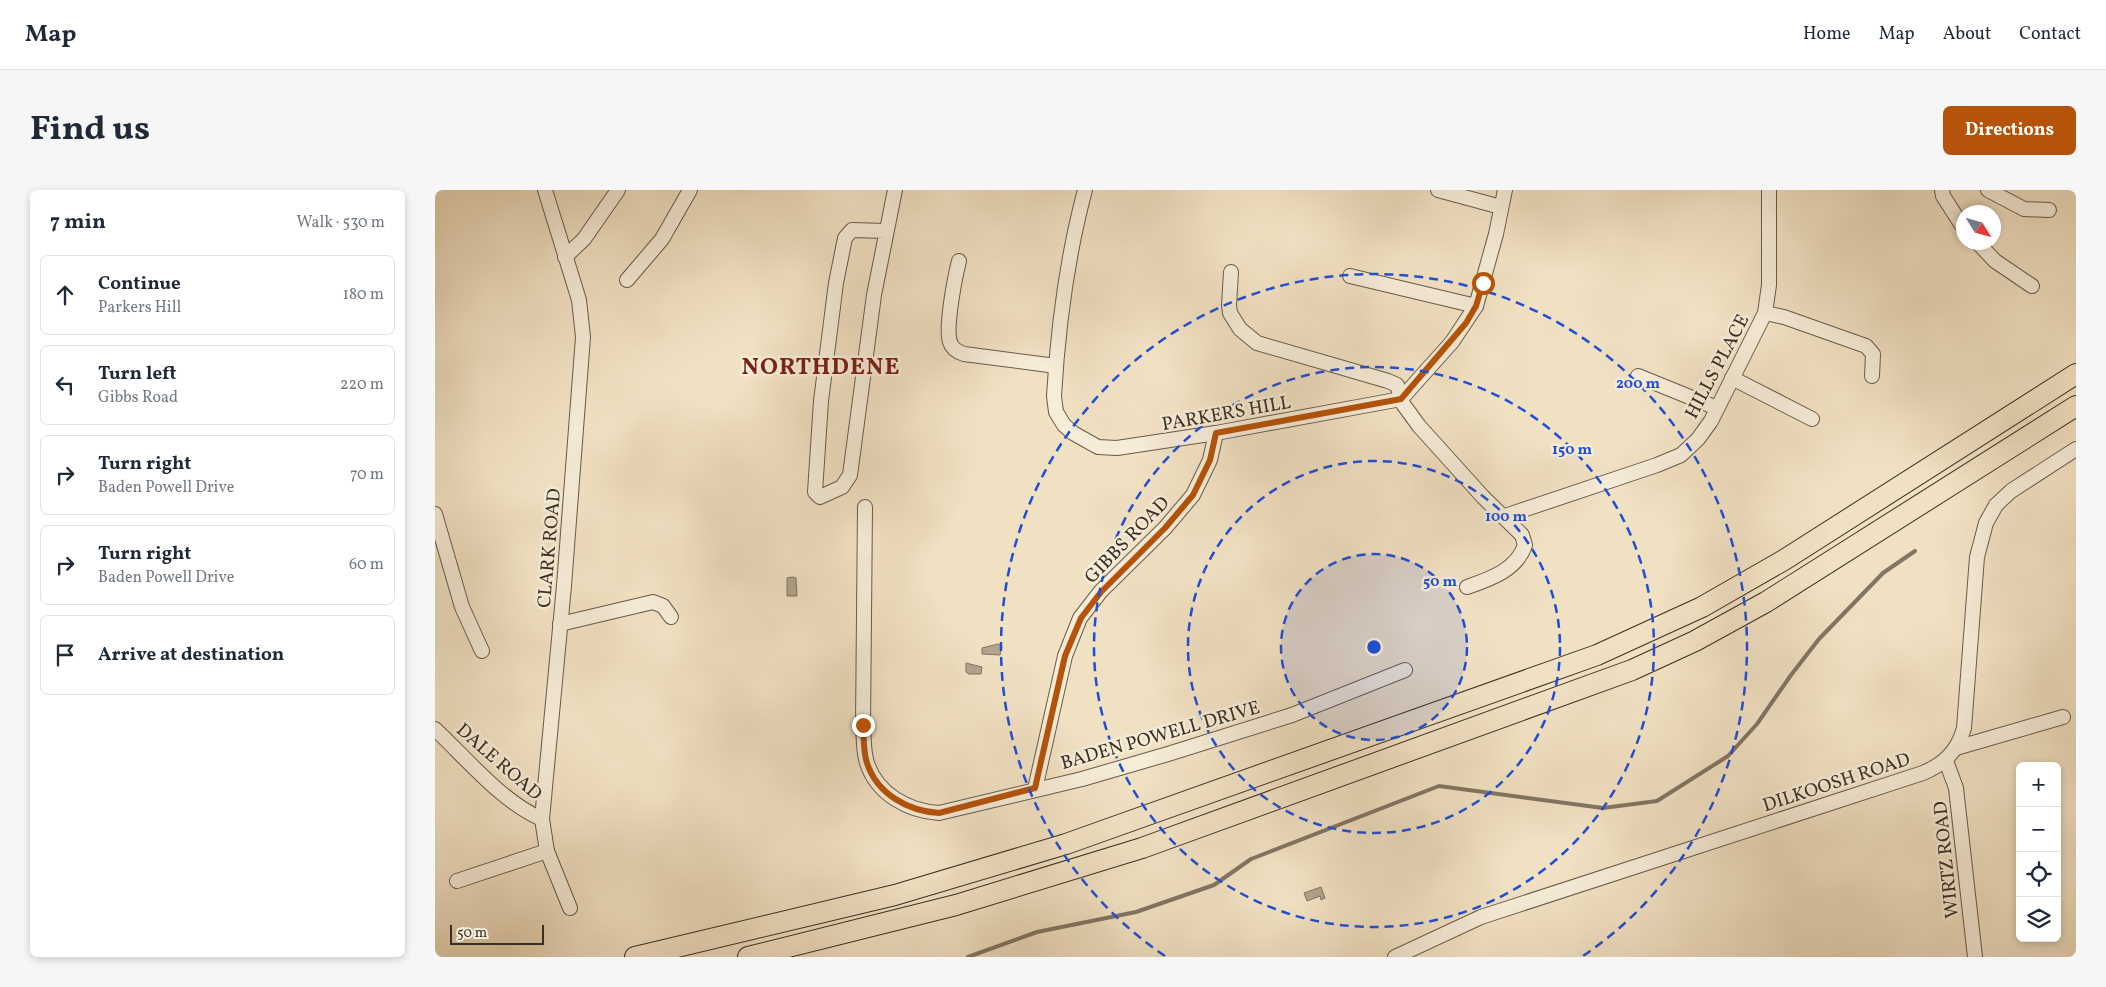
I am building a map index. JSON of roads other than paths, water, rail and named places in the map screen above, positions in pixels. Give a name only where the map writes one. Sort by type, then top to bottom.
[{"type":"highway","points":[[635,957],[895,895],[1047,850],[1268,774],[1597,655],[1685,616],[1784,560],[2076,374]]},
{"type":"highway","points":[[748,957],[955,906],[1087,866],[1275,800],[1632,670],[1695,641],[1767,602],[2076,406]]},
{"type":"street","name":"CLARK ROAD","points":[[545,190],[579,300],[583,337],[542,819],[547,851],[570,908]]},
{"type":"street","points":[[565,258],[584,239],[617,190]]},
{"type":"street","points":[[627,280],[662,239],[690,190]]},
{"type":"street","points":[[886,231],[852,230],[845,238],[836,282],[821,401],[814,479],[815,492],[819,497],[842,487],[849,475],[874,295],[895,190]]},
{"type":"street","name":"PARKERS HILL","points":[[1085,190],[1077,220],[1064,294],[1054,396],[1056,412],[1064,425],[1086,442],[1098,447],[1117,448],[1216,433],[1401,399]]},
{"type":"street","points":[[1438,190],[1501,207]]},
{"type":"street","points":[[1401,399],[1452,342],[1476,306],[1496,234],[1505,190]]},
{"type":"street","name":"HILLS PLACE","points":[[1505,516],[1657,466],[1681,455],[1698,439],[1717,408],[1765,313],[1769,285],[1769,190]]},
{"type":"street","points":[[1988,190],[2011,195],[2032,211],[2049,210]]},
{"type":"street","points":[[1942,193],[1956,216]]},
{"type":"street","points":[[1985,250],[1995,261],[2032,286]]},
{"type":"street","points":[[959,261],[952,290],[949,340],[954,349],[965,354],[1056,366]]},
{"type":"street","points":[[1231,272],[1230,313],[1234,322],[1257,343],[1388,380],[1397,385],[1401,399],[1419,426],[1483,496],[1522,535],[1525,545],[1517,560],[1490,579],[1467,587]]},
{"type":"street","points":[[1350,276],[1476,306]]},
{"type":"street","points":[[1765,313],[1785,317],[1866,346],[1873,354],[1872,376]]},
{"type":"street","points":[[1638,376],[1717,408]]},
{"type":"street","points":[[1732,378],[1812,419]]},
{"type":"street","name":"GIBBS ROAD","points":[[1035,788],[1065,656],[1081,618],[1101,592],[1165,528],[1193,495],[1210,460],[1216,433]]},
{"type":"street","name":"DILKOOSH ROAD","points":[[1395,957],[1481,917],[1923,773],[1945,761],[1955,748],[1964,728],[1977,556],[1986,523],[1996,505],[2011,492],[2076,449]]},
{"type":"street","name":"BADEN POWELL DRIVE","points":[[865,507],[863,725],[865,754],[873,776],[896,800],[923,812],[939,813],[1035,788],[1082,779],[1292,715],[1405,670]]},
{"type":"street","points":[[435,514],[462,607],[481,651]]},
{"type":"street","points":[[560,624],[653,602],[663,606],[671,617]]},
{"type":"street","points":[[1955,748],[2063,717]]},
{"type":"street","name":"DALE ROAD","points":[[435,728],[523,809],[542,819]]},
{"type":"street","name":"WIRTZ ROAD","points":[[1945,761],[1956,788],[1975,957]]},
{"type":"street","points":[[457,881],[547,851]]},
{"type":"waterway","points":[[968,957],[1037,932],[1136,912],[1214,885],[1251,859],[1439,786],[1603,808],[1657,801],[1728,756],[1757,724],[1819,639],[1883,573],[1915,551]]},
{"type":"district","name":"NORTHDENE","points":[[821,366]]}]
